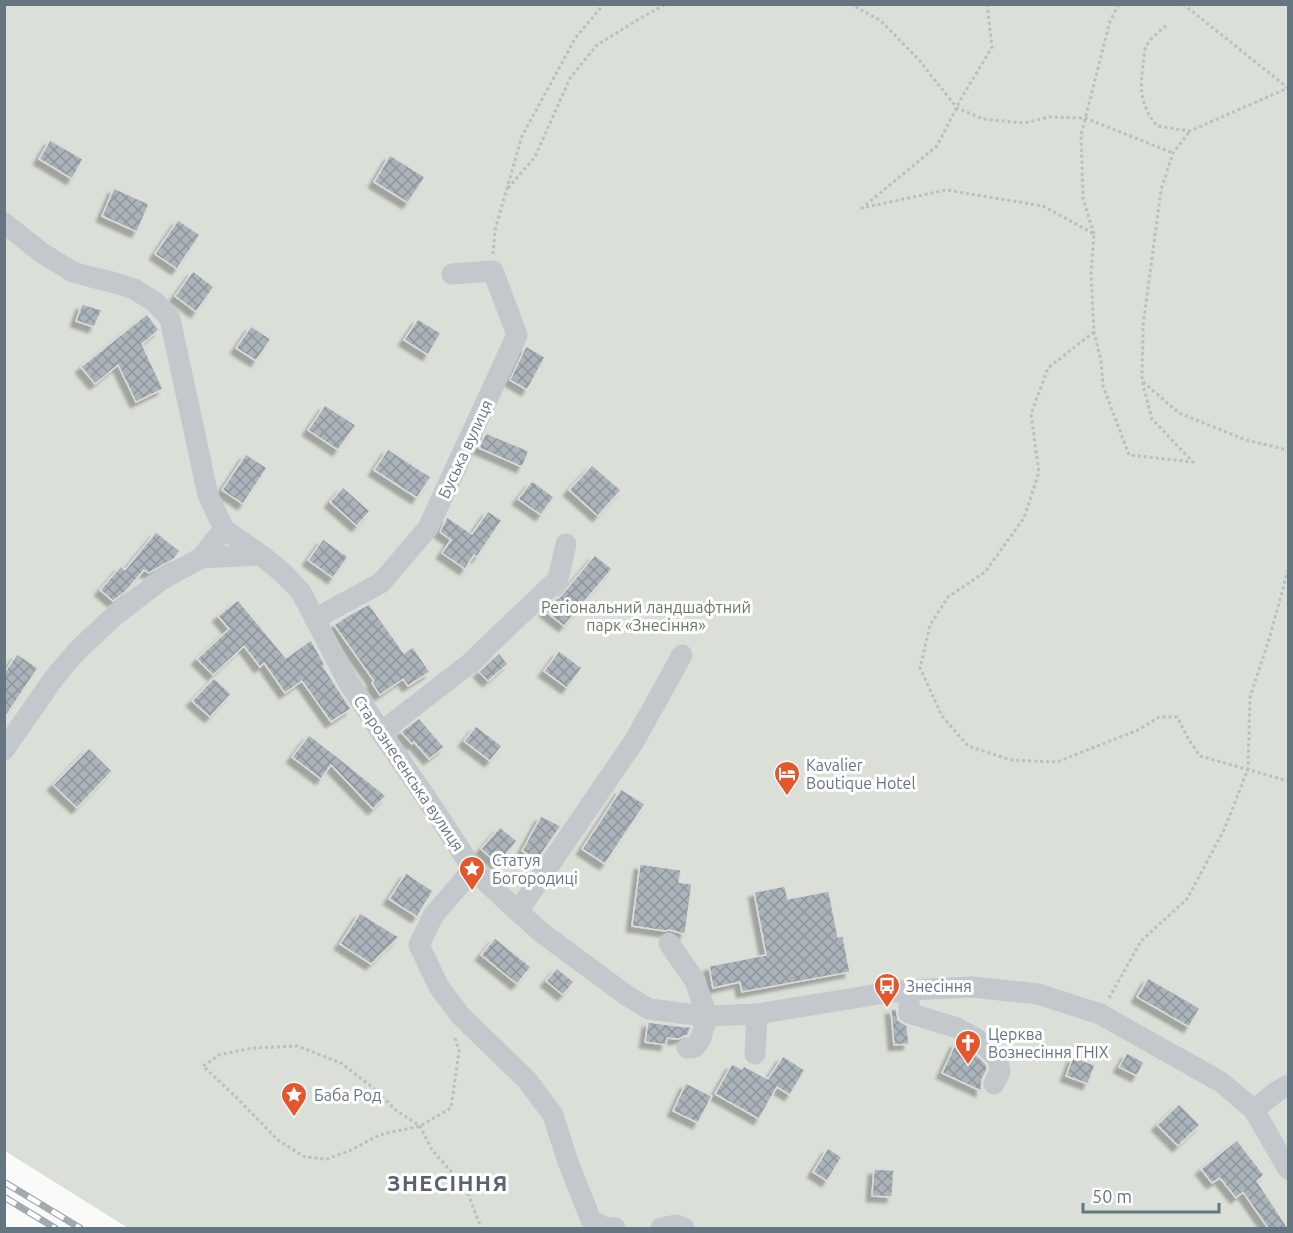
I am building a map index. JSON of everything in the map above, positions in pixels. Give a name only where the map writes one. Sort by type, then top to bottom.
[{"type":"street","name":"Старознесенська вулиця","points":[[4,223],[42,253],[73,272],[134,289],[155,302],[170,319],[208,495],[224,529],[261,555],[301,592],[347,680],[473,869],[542,933],[626,995],[650,1009],[707,1016],[757,1014],[909,990],[972,987],[1038,994],[1100,1014],[1221,1082],[1254,1110],[1288,1169]]},
{"type":"street","points":[[452,274],[493,271]]},
{"type":"street","name":"Буська вулиця","points":[[316,618],[381,582],[428,528],[517,336],[493,271]]},
{"type":"street","points":[[4,750],[54,678],[77,651],[112,618],[161,580],[201,558],[224,529]]},
{"type":"street","points":[[381,732],[469,664],[558,579],[566,544]]},
{"type":"street","points":[[201,558],[261,555]]},
{"type":"street","points":[[518,911],[635,740],[682,655]]},
{"type":"street","points":[[473,869],[433,916],[419,945],[439,987],[461,1016],[527,1080],[553,1115],[568,1162],[591,1220],[604,1227],[615,1228]]},
{"type":"street","points":[[669,943],[694,981],[707,1016],[701,1038],[695,1047],[687,1048]]},
{"type":"street","points":[[909,990],[909,1013],[957,1028],[977,1040],[998,1058],[1000,1072],[994,1084]]},
{"type":"street","points":[[755,1054],[757,1014]]},
{"type":"street","points":[[1254,1110],[1288,1085]]},
{"type":"street","points":[[661,1228],[676,1225],[684,1228]]},
{"type":"path","points":[[493,271],[495,230],[522,135],[576,37],[604,4]]},
{"type":"path","points":[[506,191],[536,157],[570,78],[597,45],[666,4]]},
{"type":"path","points":[[850,4],[880,20],[919,60],[957,108],[983,119],[1024,123],[1049,117],[1085,118],[1173,153]]},
{"type":"path","points":[[987,4],[992,47],[937,146],[862,208],[946,190],[1042,206],[1094,234]]},
{"type":"path","points":[[1119,4],[1110,21],[1081,135],[1083,199],[1094,234],[1090,273],[1094,332],[1101,361],[1103,386],[1129,455],[1192,462],[1152,419],[1142,381],[1143,326],[1161,190],[1173,153],[1190,131],[1288,88],[1183,4]]},
{"type":"path","points":[[1166,26],[1145,47],[1142,95],[1148,115],[1157,126],[1190,131]]},
{"type":"path","points":[[1094,332],[1048,368],[1031,414],[1039,472],[1024,518],[985,572],[948,597],[930,625],[920,668],[942,716],[968,746],[1011,760],[1057,762],[1138,730],[1160,717],[1178,717],[1200,756],[1288,781]]},
{"type":"path","points":[[1142,381],[1179,413],[1246,440],[1288,450]]},
{"type":"path","points":[[1100,1014],[1141,941],[1187,899],[1224,830],[1248,769],[1250,697],[1288,570]]},
{"type":"path","points":[[453,1030],[459,1051],[452,1108],[420,1126],[379,1135],[351,1150],[327,1159],[305,1157],[278,1140],[203,1066],[219,1055],[241,1050],[297,1046],[341,1063],[397,1111],[420,1126],[432,1150],[466,1188],[481,1228]]},
{"type":"green space","name":"Регіональний ландшафтний парк «Знесіння»","points":[[4,5],[1288,5],[1288,1228],[128,1228],[5,1151]]},
{"type":"building","points":[[50,140],[83,159],[72,179],[39,159]]},
{"type":"building","points":[[390,155],[425,177],[408,203],[374,182]]},
{"type":"building","points":[[114,188],[149,204],[137,232],[102,216]]},
{"type":"building","points":[[178,220],[200,235],[177,269],[155,254]]},
{"type":"building","points":[[193,271],[214,287],[196,312],[175,296]]},
{"type":"building","points":[[82,304],[102,310],[94,327],[76,321]]},
{"type":"building","points":[[147,314],[159,330],[142,344],[163,389],[136,402],[118,365],[95,384],[81,367]]},
{"type":"building","points":[[418,319],[441,333],[428,355],[404,340]]},
{"type":"building","points":[[251,326],[271,339],[256,361],[236,348]]},
{"type":"building","points":[[526,346],[545,357],[527,390],[510,380]]},
{"type":"building","points":[[325,405],[356,425],[338,450],[308,430]]},
{"type":"building","points":[[486,433],[529,451],[522,467],[479,448]]},
{"type":"building","points":[[388,449],[431,477],[417,498],[374,470]]},
{"type":"building","points":[[246,454],[267,468],[243,504],[222,490]]},
{"type":"building","points":[[592,465],[621,490],[598,516],[569,490]]},
{"type":"building","points":[[532,481],[554,497],[541,515],[518,499]]},
{"type":"building","points":[[343,487],[370,511],[357,526],[330,502]]},
{"type":"building","points":[[488,511],[502,520],[477,557],[474,555],[465,569],[442,553],[451,540],[440,532],[447,517],[472,534]]},
{"type":"building","points":[[156,532],[180,551],[174,559],[149,573],[144,570],[126,591],[113,601],[100,590],[121,566],[125,570]]},
{"type":"building","points":[[323,539],[348,557],[333,578],[308,560]]},
{"type":"building","points":[[595,555],[612,569],[564,626],[545,611]]},
{"type":"building","points":[[238,600],[286,658],[311,640],[325,665],[323,666],[351,709],[331,722],[302,681],[285,693],[264,663],[260,667],[244,646],[213,675],[197,659],[229,629],[218,616]]},
{"type":"building","points":[[369,604],[404,653],[413,647],[430,672],[408,686],[403,679],[380,695],[372,683],[374,681],[334,625]]},
{"type":"building","points":[[559,651],[582,668],[567,688],[544,671]]},
{"type":"building","points":[[499,653],[508,664],[488,681],[479,672]]},
{"type":"building","points":[[17,654],[38,668],[4,719],[4,673]]},
{"type":"building","points":[[214,678],[231,694],[210,717],[192,701]]},
{"type":"building","points":[[419,718],[444,747],[429,759],[414,742],[412,744],[401,732]]},
{"type":"building","points":[[476,726],[502,746],[490,761],[464,741]]},
{"type":"building","points":[[309,735],[386,796],[373,809],[331,765],[321,779],[292,757]]},
{"type":"building","points":[[89,748],[112,771],[77,808],[53,785]]},
{"type":"building","points":[[621,789],[645,804],[605,864],[582,849]]},
{"type":"building","points":[[541,816],[561,826],[538,859],[522,851]]},
{"type":"building","points":[[500,827],[517,841],[498,864],[481,849]]},
{"type":"building","points":[[640,864],[681,870],[679,882],[692,884],[685,934],[632,926]]},
{"type":"building","points":[[406,873],[433,891],[417,917],[389,899]]},
{"type":"building","points":[[785,886],[788,899],[829,891],[838,937],[843,936],[850,972],[742,992],[740,982],[713,988],[709,966],[766,955],[754,892]]},
{"type":"building","points":[[360,913],[399,937],[371,964],[340,944]]},
{"type":"building","points":[[495,938],[531,967],[517,984],[481,955]]},
{"type":"building","points":[[557,968],[574,982],[563,995],[546,981]]},
{"type":"building","points":[[1148,978],[1200,1008],[1189,1027],[1137,997]]},
{"type":"building","points":[[891,1009],[896,1009],[898,1020],[907,1026],[909,1044],[894,1045]]},
{"type":"building","points":[[648,1022],[691,1027],[688,1035],[678,1039],[667,1038],[666,1045],[645,1042]]},
{"type":"building","name":"Церква Вознесіння ГНІХ","points":[[956,1042],[970,1049],[986,1064],[987,1070],[982,1079],[981,1091],[942,1073]]},
{"type":"building","points":[[1127,1053],[1144,1062],[1137,1076],[1119,1067]]},
{"type":"building","points":[[783,1056],[805,1070],[790,1095],[777,1087],[759,1119],[715,1094],[732,1064],[742,1069],[744,1066],[768,1079]]},
{"type":"building","points":[[1073,1057],[1095,1065],[1088,1084],[1066,1076]]},
{"type":"building","points":[[686,1083],[712,1096],[698,1123],[673,1111]]},
{"type":"building","points":[[1179,1104],[1200,1125],[1178,1146],[1157,1125]]},
{"type":"building","points":[[1237,1140],[1264,1175],[1257,1181],[1288,1228],[1268,1228],[1243,1192],[1236,1198],[1220,1178],[1212,1183],[1201,1169]]},
{"type":"building","points":[[828,1148],[842,1157],[827,1181],[813,1172]]},
{"type":"building","points":[[874,1169],[894,1170],[892,1197],[872,1196]]},
{"type":"railway","points":[[4,1182],[80,1228]]},
{"type":"railway","points":[[4,1197],[55,1228]]},
{"type":"place","name":"Kavalier Boutique Hotel","points":[[787,797]]},
{"type":"place","name":"Статуя Богородиці","points":[[472,892]]},
{"type":"place","name":"Знесіння","points":[[887,1009]]},
{"type":"place","name":"Церква Вознесіння ГНІХ","points":[[968,1066]]},
{"type":"place","name":"Баба Род","points":[[294,1118]]},
{"type":"district","name":"ЗНЕСІННЯ","points":[[448,1182]]}]
